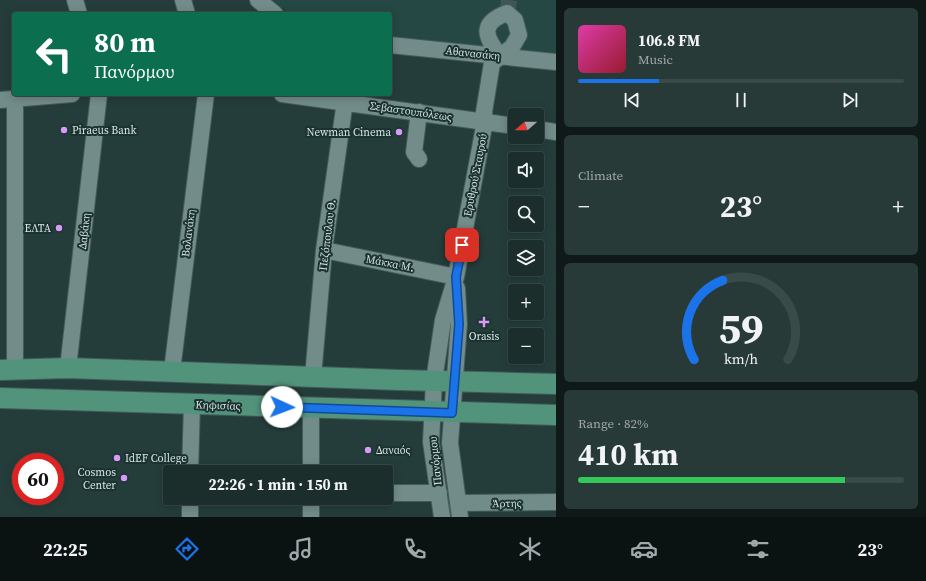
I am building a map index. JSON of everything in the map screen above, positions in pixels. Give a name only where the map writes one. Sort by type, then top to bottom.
[{"type":"main road","points":[[8,370],[68,368],[556,384]]},
{"type":"main road","name":"Κηφισίας","points":[[0,398],[442,413],[556,415]]},
{"type":"street","points":[[75,0],[78,12]]},
{"type":"street","points":[[183,0],[186,12]]},
{"type":"street","points":[[258,0],[273,12]]},
{"type":"street","points":[[507,10],[515,20],[519,35],[512,47],[500,56],[487,37],[488,28],[490,22],[507,10]]},
{"type":"street","name":"Αθανασάκη","points":[[392,45],[556,62]]},
{"type":"street","name":"Ερυθρού Σταυρού","points":[[444,381],[459,324],[456,277],[485,121],[491,112],[500,64],[500,56]]},
{"type":"street","points":[[8,370],[4,99],[45,96]]},
{"type":"street","name":"Δαβάκη","points":[[68,368],[100,96]]},
{"type":"street","name":"Βολανάκη","points":[[172,371],[206,96]]},
{"type":"street","name":"Σεβαστουπόλεως","points":[[314,96],[346,98],[389,108],[508,125]]},
{"type":"street","points":[[374,96],[389,108]]},
{"type":"street","name":"Πεζόπουλου Θ.","points":[[313,377],[324,250],[346,98]]},
{"type":"street","points":[[419,112],[414,152],[419,159]]},
{"type":"street","points":[[544,130],[556,132]]},
{"type":"street","name":"Μάκκα Μ.","points":[[324,250],[456,277]]},
{"type":"street","name":"Πανόρμου","points":[[442,517],[431,442],[442,413],[444,381]]},
{"type":"street","points":[[190,465],[192,404]]},
{"type":"street","points":[[311,465],[312,408]]},
{"type":"street","name":"Πανόρμου","points":[[442,413],[450,443],[459,510]]},
{"type":"street","points":[[393,493],[439,493]]},
{"type":"street","name":"Άρτης","points":[[459,510],[556,502]]},
{"type":"street","points":[[190,505],[190,517]]},
{"type":"street","points":[[311,505],[311,517]]},
{"type":"shaded area","points":[[273,0],[556,0],[556,56],[392,39],[392,12],[288,12]]},
{"type":"tunnel","points":[[508,8],[509,0]]},
{"type":"place","name":"Piraeus Bank","points":[[64,130]]},
{"type":"place","name":"Newman Cinema","points":[[399,132]]},
{"type":"place","name":"ΕΛΤΑ","points":[[59,228]]},
{"type":"place","name":"Orasis","points":[[484,322]]},
{"type":"place","name":"Δαναός","points":[[368,450]]},
{"type":"place","name":"IdEF College","points":[[117,458]]},
{"type":"place","name":"Cosmos Center","points":[[124,478]]},
{"type":"route","points":[[282,407],[452,413],[459,324],[456,277],[462,245]]}]
